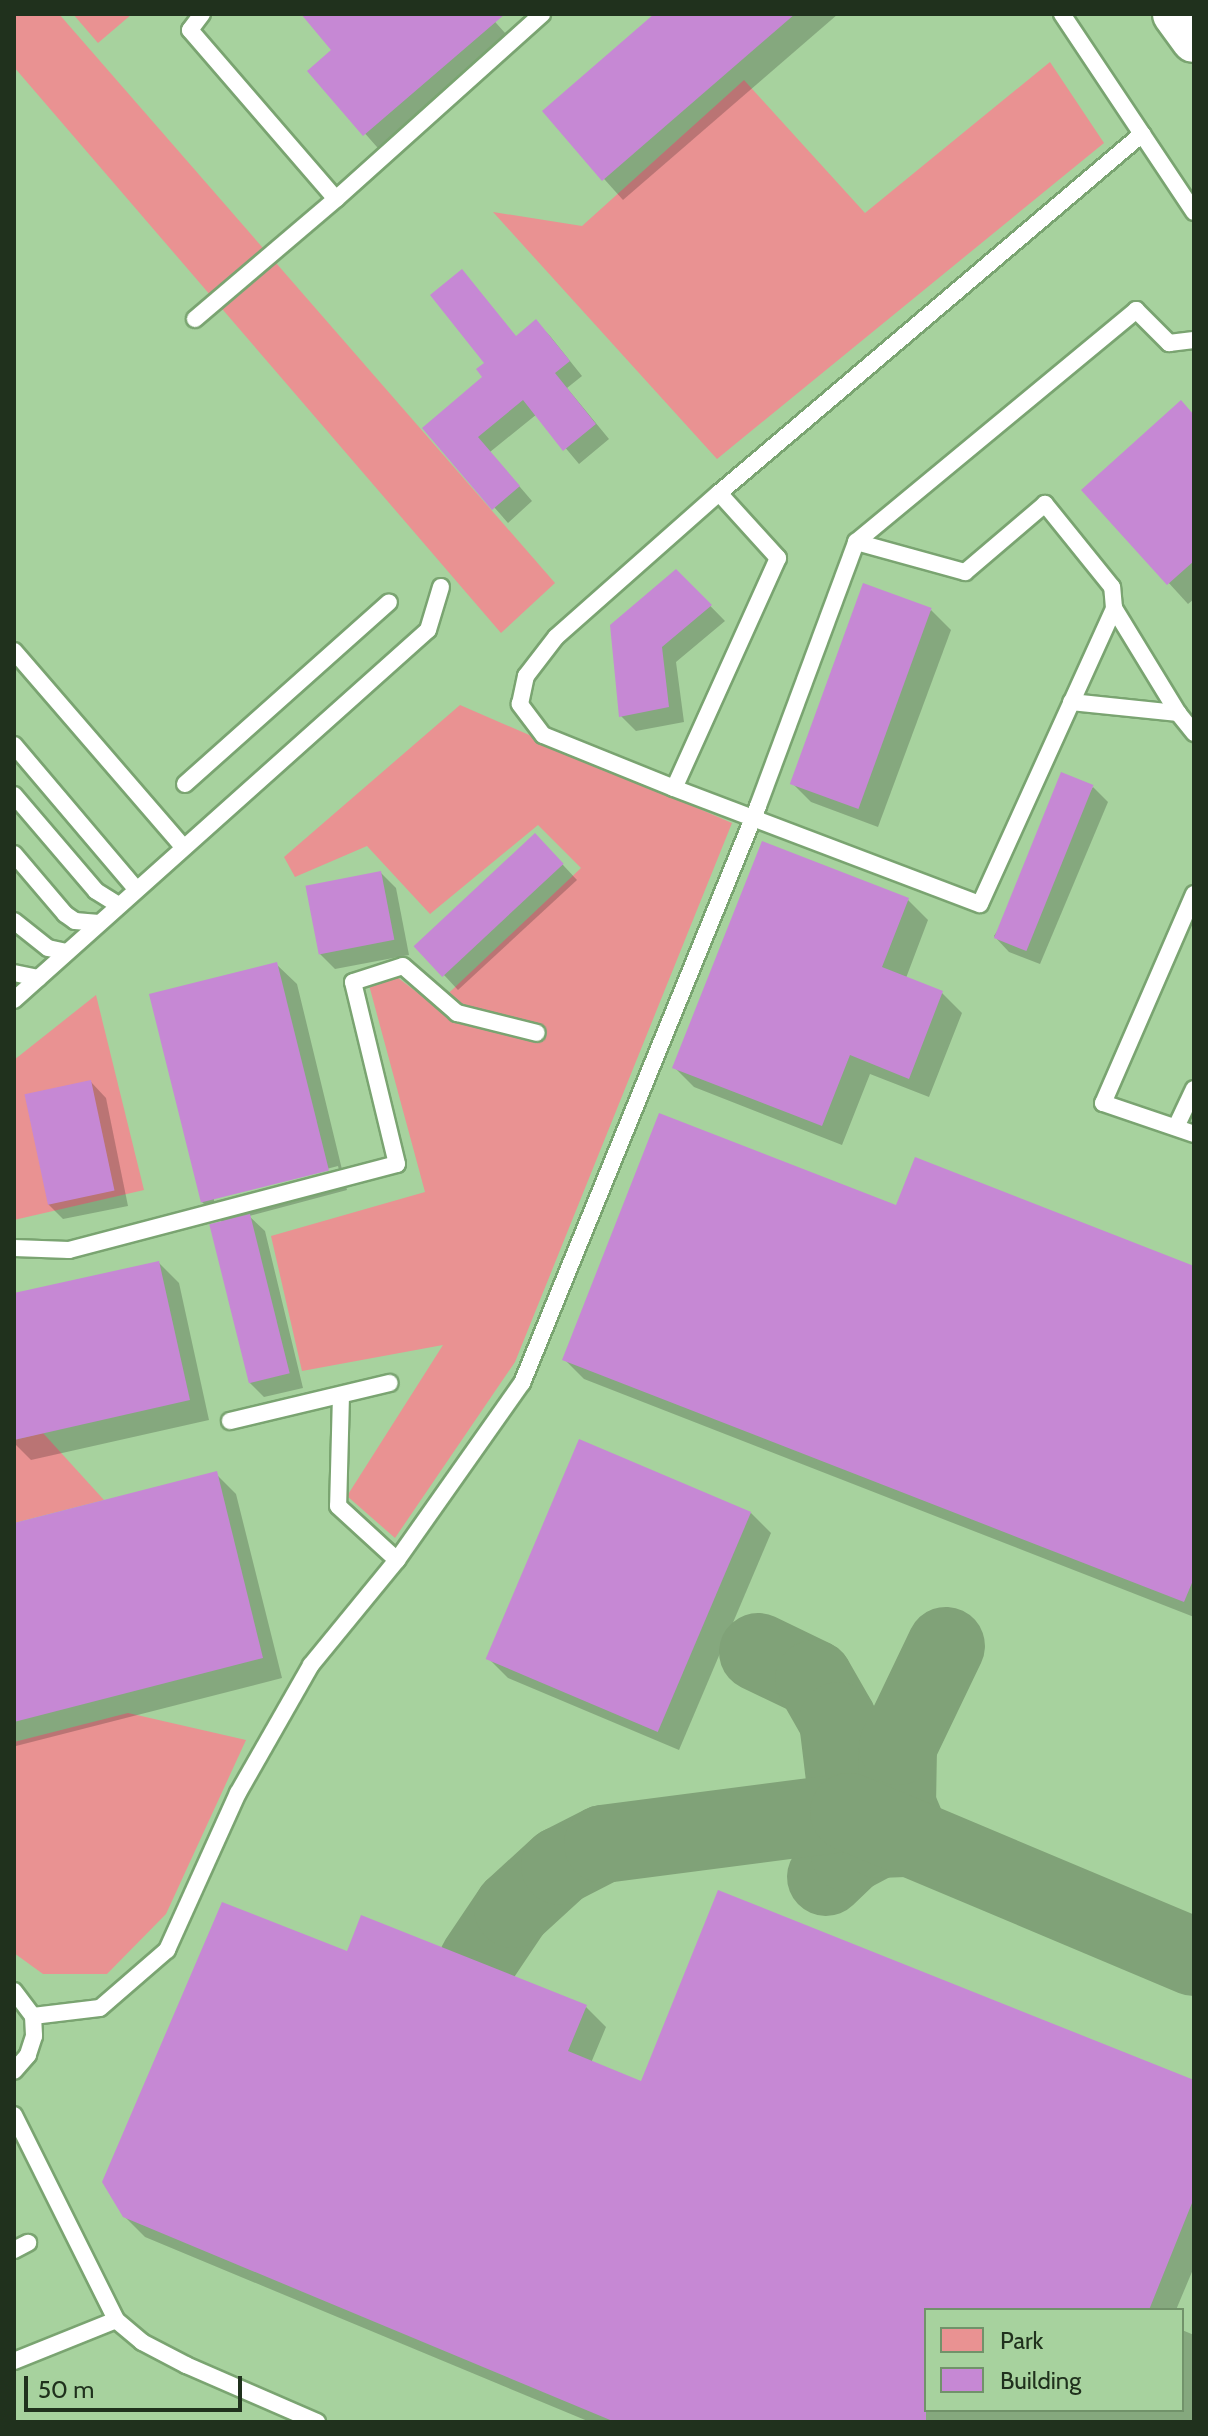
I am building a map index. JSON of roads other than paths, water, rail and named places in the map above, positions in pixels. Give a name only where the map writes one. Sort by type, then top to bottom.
[{"type":"highway","points":[[1175,14],[1194,40]]},
{"type":"lane","points":[[202,14],[190,30],[336,199]]},
{"type":"lane","points":[[195,319],[336,199],[542,14]]},
{"type":"lane","points":[[1062,14],[1194,212]]},
{"type":"lane","points":[[1114,608],[980,904],[543,735],[520,704],[526,676],[556,637],[719,493],[1142,134]]},
{"type":"lane","points":[[33,2016],[100,2008],[167,1950],[238,1793],[311,1665],[397,1560],[522,1383],[754,815],[856,542],[1136,310],[1169,343],[1194,340]]},
{"type":"lane","points":[[674,788],[778,558],[719,493]]},
{"type":"lane","points":[[856,542],[965,572],[1045,504],[1093,557],[1112,587],[1114,608],[1178,713],[1194,733]]},
{"type":"lane","points":[[14,1000],[428,630],[441,587]]},
{"type":"lane","points":[[185,784],[389,602]]},
{"type":"lane","points":[[14,651],[183,847]]},
{"type":"lane","points":[[1071,702],[1178,713]]},
{"type":"lane","points":[[14,745],[136,889]]},
{"type":"lane","points":[[14,795],[96,891],[118,905]]},
{"type":"lane","points":[[14,854],[65,914],[99,923]]},
{"type":"lane","points":[[1194,894],[1103,1103],[1194,1134]]},
{"type":"lane","points":[[14,921],[48,948],[67,952]]},
{"type":"lane","points":[[14,1248],[69,1250],[397,1164],[353,982],[403,966],[457,1013],[537,1033]]},
{"type":"lane","points":[[14,973],[38,978]]},
{"type":"lane","points":[[1176,1127],[1194,1089]]},
{"type":"lane","points":[[230,1421],[390,1383]]},
{"type":"lane","points":[[341,1395],[338,1506],[397,1560]]},
{"type":"lane","points":[[14,1991],[33,2016],[28,2055],[14,2071]]},
{"type":"lane","points":[[14,2115],[116,2320],[142,2342],[186,2365],[317,2422]]},
{"type":"lane","points":[[14,2361],[116,2320]]}]
